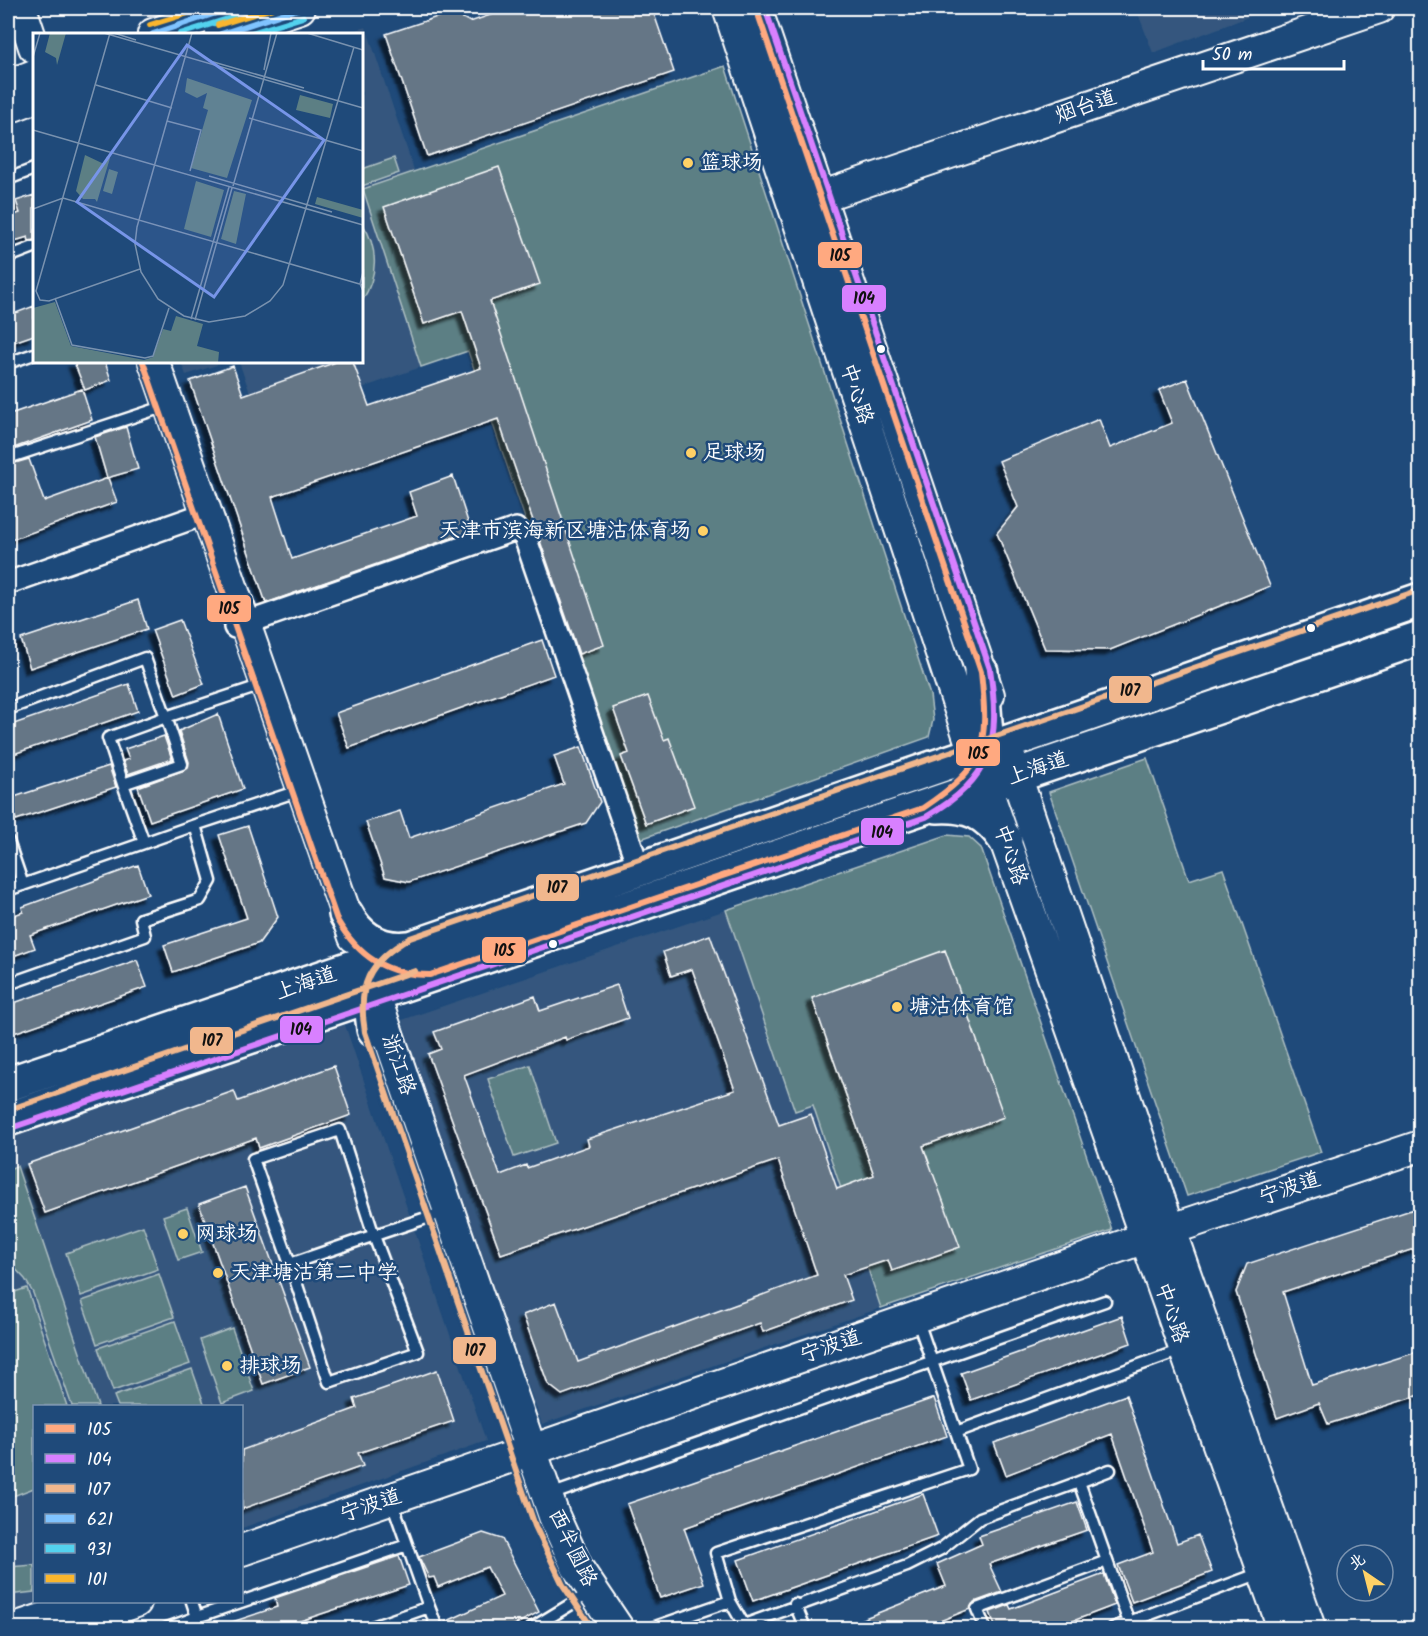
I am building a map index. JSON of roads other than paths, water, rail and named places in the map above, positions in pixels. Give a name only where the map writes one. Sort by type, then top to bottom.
[{"type":"main road","name":"上海道","points":[[8,1119],[364,980],[413,947],[912,774],[992,755],[1064,721],[1420,600]]},
{"type":"main road","name":"上海道","points":[[8,1084],[364,980],[430,975],[923,808],[992,755],[1078,755],[1420,638]]},
{"type":"main road","points":[[966,678],[1018,716],[1041,722],[1064,721]]},
{"type":"main road","points":[[966,678],[992,755]]},
{"type":"main road","points":[[923,808],[950,806],[969,808],[992,822],[1005,839]]},
{"type":"main road","points":[[341,917],[370,942],[390,948],[413,947]]},
{"type":"main road","points":[[364,980],[358,1009],[374,1029]]},
{"type":"street","points":[[21,8],[33,44]]},
{"type":"street","points":[[32,8],[41,33]]},
{"type":"street","points":[[156,33],[231,8]]},
{"type":"street","points":[[224,33],[300,8]]},
{"type":"street","name":"中心路","points":[[728,8],[806,201],[966,678],[953,742],[940,757],[912,774]]},
{"type":"street","name":"中心路","points":[[756,8],[806,201]]},
{"type":"street","name":"烟台道","points":[[806,201],[1379,8]]},
{"type":"street","points":[[8,84],[33,75]]},
{"type":"street","points":[[8,108],[33,98]]},
{"type":"street","name":"浙江路","points":[[143,363],[164,406],[528,1458]]},
{"type":"street","name":"浙江路","points":[[154,363],[164,406]]},
{"type":"street","points":[[8,583],[202,515]]},
{"type":"street","points":[[240,626],[516,529],[525,537],[639,869]]},
{"type":"street","name":"中心路","points":[[992,755],[1005,839],[1310,1629]]},
{"type":"street","name":"中心路","points":[[992,755],[1160,1241],[1183,1349],[1283,1629]]},
{"type":"street","name":"浙江路","points":[[374,1029],[443,1212]]},
{"type":"street","name":"宁波道","points":[[528,1458],[921,1330],[1420,1146]]},
{"type":"street","name":"宁波道","points":[[243,1564],[393,1505],[1160,1241],[1420,1160]]},
{"type":"street","name":"西半圆路","points":[[528,1458],[547,1496],[586,1595],[603,1629]]},
{"type":"street","name":"西半圆路","points":[[528,1458],[550,1539],[586,1595],[618,1629]]},
{"type":"street","name":"宁波道","points":[[243,1551],[393,1505]]},
{"type":"street","points":[[15,1629],[90,1603]]},
{"type":"street","points":[[59,1629],[133,1603]]},
{"type":"lane","points":[[8,179],[33,169]]},
{"type":"lane","points":[[8,257],[33,248]]},
{"type":"lane","points":[[8,363],[33,354]]},
{"type":"lane","points":[[8,458],[164,406]]},
{"type":"lane","points":[[8,709],[146,658],[182,764],[123,784]]},
{"type":"lane","points":[[144,843],[108,738],[260,686]]},
{"type":"lane","points":[[8,890],[297,791]]},
{"type":"lane","points":[[8,984],[145,936],[141,919],[200,900],[211,881],[195,825]]},
{"type":"lane","points":[[8,841],[23,885]]},
{"type":"lane","points":[[340,1130],[374,1236],[418,1352],[329,1382],[290,1264],[253,1160],[340,1130]]},
{"type":"lane","points":[[290,1264],[443,1212]]},
{"type":"lane","points":[[547,1496],[1105,1301]]},
{"type":"lane","points":[[921,1330],[969,1469],[716,1553],[730,1601],[744,1625],[795,1604],[907,1566],[941,1549],[980,1518],[1110,1470]]},
{"type":"lane","points":[[956,1431],[1183,1349]]},
{"type":"lane","points":[[1079,1482],[1130,1626]]},
{"type":"lane","points":[[393,1505],[437,1629]]},
{"type":"lane","points":[[243,1601],[407,1545]]},
{"type":"lane","points":[[985,1629],[977,1609],[1107,1561]]},
{"type":"lane","points":[[1113,1629],[1130,1626],[1263,1572]]},
{"type":"lane","points":[[532,1629],[586,1595]]},
{"type":"lane","points":[[652,1629],[730,1601]]},
{"type":"lane","points":[[192,1603],[202,1629]]},
{"type":"lane","points":[[167,1629],[238,1603]]},
{"type":"lane","points":[[795,1604],[805,1629]]},
{"type":"lane","points":[[369,1629],[429,1607]]},
{"type":"place","name":"篮球场","points":[[688,163]]},
{"type":"place","name":"足球场","points":[[691,453]]},
{"type":"place","name":"天津市滨海新区塘沽体育场","points":[[703,531]]},
{"type":"place","name":"塘沽体育馆","points":[[897,1007]]},
{"type":"place","name":"网球场","points":[[183,1234]]},
{"type":"place","name":"天津塘沽第二中学","points":[[218,1273]]},
{"type":"place","name":"排球场","points":[[227,1366]]}]
